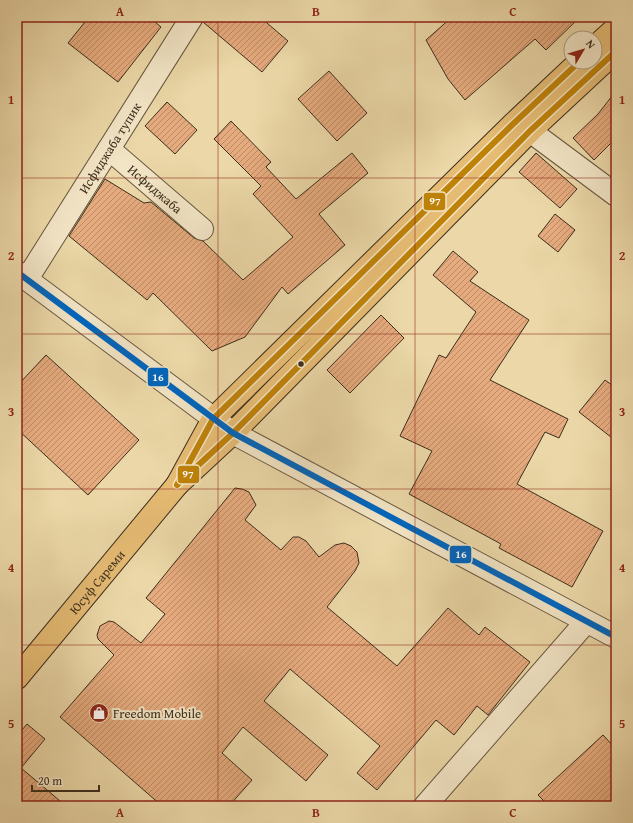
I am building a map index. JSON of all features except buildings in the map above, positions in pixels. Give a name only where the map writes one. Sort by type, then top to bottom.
[{"type":"main road","points":[[603,40],[616,28]]},
{"type":"main road","name":"Юсуф Сареми","points":[[17,678],[177,485],[233,433],[530,131],[616,51]]},
{"type":"main road","name":"Юсуф Сареми","points":[[177,485],[213,419],[512,125],[570,70]]},
{"type":"street","name":"Исфиджаба тупик","points":[[22,275],[109,149],[192,17]]},
{"type":"street","points":[[530,131],[616,195]]},
{"type":"street","name":"Исфиджаба","points":[[109,149],[202,229]]},
{"type":"street","points":[[22,275],[233,433],[616,638]]},
{"type":"street","points":[[426,806],[586,622]]},
{"type":"transit line","name":"97","points":[[603,63],[616,51]]},
{"type":"transit line","name":"97","points":[[570,70],[512,125],[213,419],[177,485],[233,433],[530,131],[596,70]]},
{"type":"transit line","name":"16","points":[[17,272],[233,433],[616,637]]},
{"type":"place","name":"Freedom Mobile","points":[[99,713]]}]
